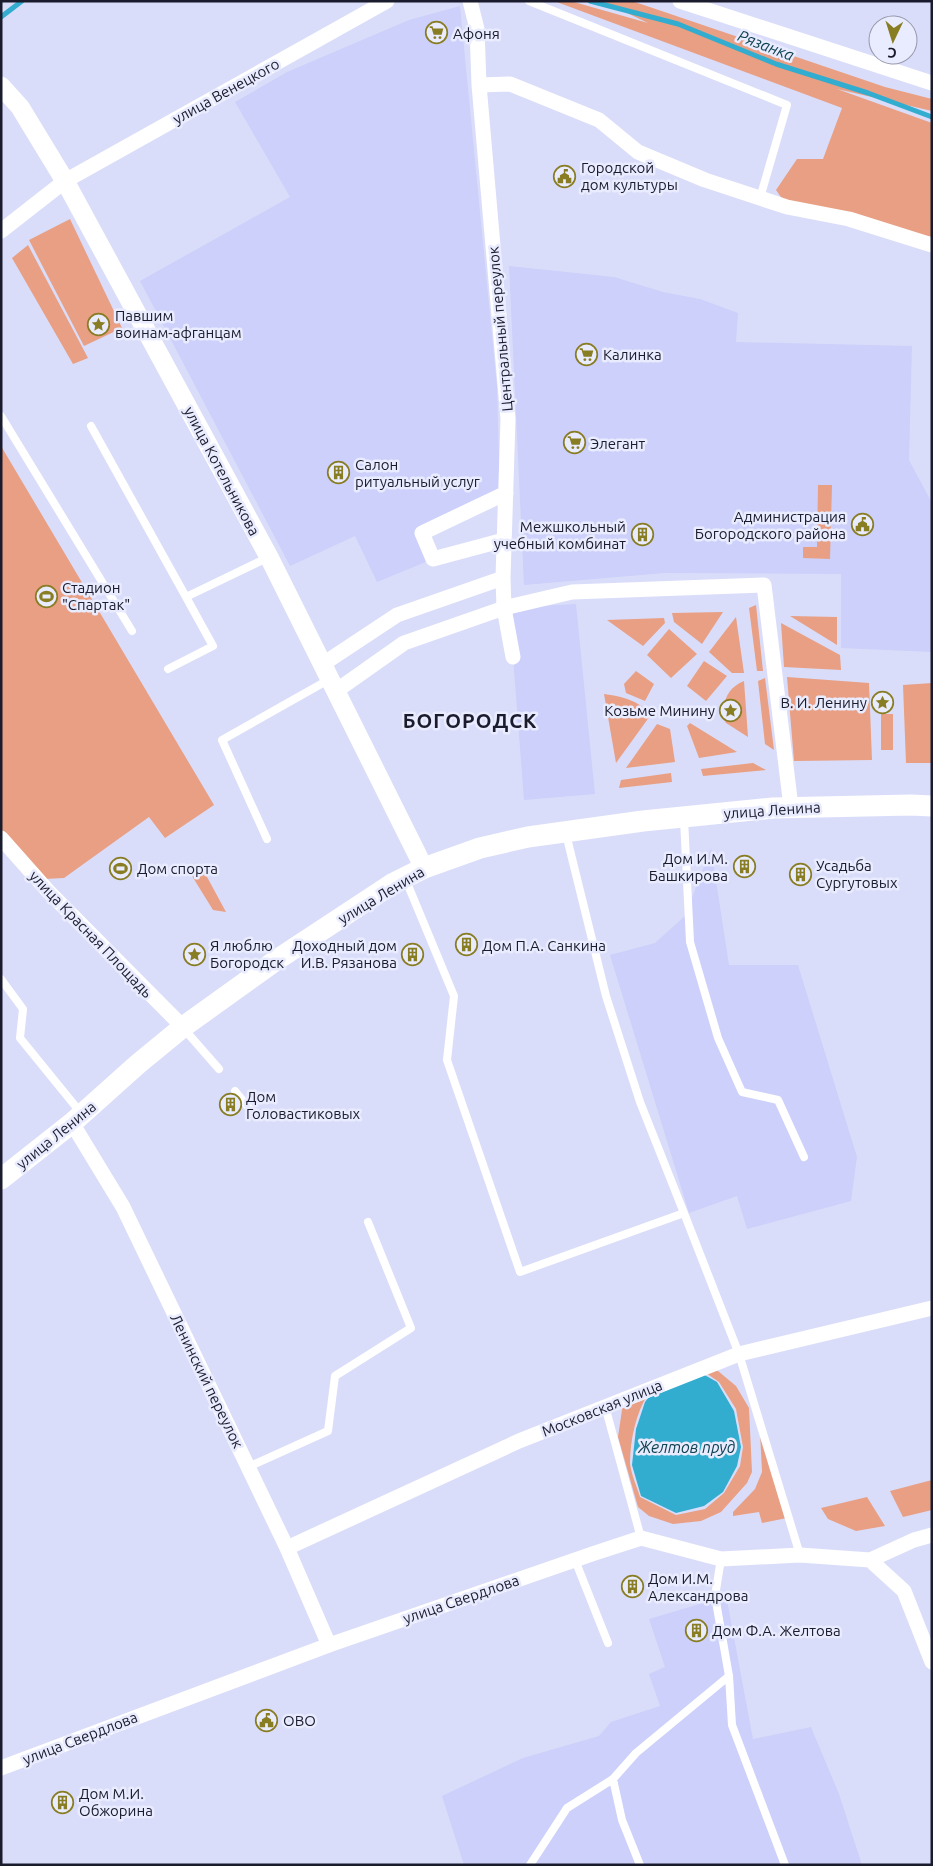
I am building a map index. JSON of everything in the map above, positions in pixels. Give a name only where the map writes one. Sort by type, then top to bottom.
[{"type":"main road","name":"улица Ленина","points":[[1,1179],[77,1119],[138,1064],[183,1028],[275,961],[404,877],[424,868],[480,848],[528,837],[684,817],[791,807],[932,806]]},
{"type":"street","name":"улица Венецкого","points":[[1,231],[65,180],[388,1]]},
{"type":"street","name":"Центральный переулок","points":[[470,1],[477,29],[479,85],[508,419],[503,578],[504,608],[513,657]]},
{"type":"street","points":[[680,1],[932,83]]},
{"type":"street","points":[[479,85],[510,84],[599,120],[638,152],[705,180],[787,207],[849,219],[932,245]]},
{"type":"street","name":"улица Котельникова","points":[[1,86],[20,107],[65,180],[269,557],[424,868]]},
{"type":"street","points":[[504,540],[433,559],[422,532],[506,493]]},
{"type":"street","points":[[330,678],[398,615],[503,578]]},
{"type":"street","points":[[330,678],[404,643],[504,608],[572,592],[764,585],[791,807]]},
{"type":"street","name":"улица Красная Площадь","points":[[1,838],[48,891],[183,1028]]},
{"type":"street","name":"Ленинский переулок","points":[[77,1119],[123,1207],[287,1548],[329,1645]]},
{"type":"street","name":"Московская улица","points":[[287,1548],[519,1440],[739,1354],[932,1308]]},
{"type":"street","points":[[642,1538],[721,1559],[800,1555],[870,1560],[932,1534]]},
{"type":"street","name":"улица Свердлова","points":[[1,1768],[329,1645],[642,1538]]},
{"type":"street","points":[[870,1560],[904,1591],[932,1662]]},
{"type":"lane","points":[[529,1],[787,105],[760,198]]},
{"type":"lane","points":[[1,416],[132,631]]},
{"type":"lane","points":[[91,426],[213,646],[168,669]]},
{"type":"lane","points":[[186,597],[269,557]]},
{"type":"lane","points":[[267,839],[222,740],[330,678]]},
{"type":"lane","points":[[684,817],[690,942],[718,1038],[742,1092],[778,1100],[804,1157]]},
{"type":"lane","points":[[565,832],[606,996],[640,1102],[739,1354],[800,1555]]},
{"type":"lane","points":[[404,877],[454,996],[447,1060],[520,1272],[684,1213]]},
{"type":"lane","points":[[1,979],[23,1009],[20,1038],[77,1119]]},
{"type":"lane","points":[[183,1028],[218,1069]]},
{"type":"lane","points":[[235,1091],[249,1108]]},
{"type":"lane","points":[[248,1467],[328,1430],[335,1376],[411,1328],[368,1222]]},
{"type":"lane","points":[[608,1405],[642,1538]]},
{"type":"lane","points":[[721,1559],[715,1596],[729,1676],[732,1725],[785,1865]]},
{"type":"lane","points":[[574,1560],[608,1643]]},
{"type":"lane","points":[[530,1865],[567,1808],[612,1779],[636,1752],[729,1676]]},
{"type":"lane","points":[[612,1779],[622,1820],[640,1865]]},
{"type":"shaded area","points":[[554,1],[574,2],[648,23],[602,1],[632,1],[885,87],[932,99],[932,111],[837,89],[932,123],[932,237],[909,233],[783,200],[776,190],[797,159],[823,159],[842,108]]},
{"type":"shaded area","points":[[460,6],[497,387],[500,496],[423,532],[433,559],[377,582],[355,536],[290,566],[140,281],[290,197],[235,102],[287,72],[409,20]]},
{"type":"shaded area","points":[[70,219],[122,328],[84,346],[29,240]]},
{"type":"shaded area","points":[[28,245],[88,358],[73,364],[12,258]]},
{"type":"shaded area","points":[[509,266],[614,277],[663,292],[700,299],[738,313],[736,342],[912,346],[909,460],[932,503],[932,652],[841,648],[841,574],[665,573],[524,585]]},
{"type":"shaded area","name":"Стадион \"Спартак\"","points":[[1,446],[214,805],[165,838],[149,817],[64,878],[44,879],[1,829]]},
{"type":"shaded area","points":[[818,485],[832,485],[830,559],[803,558],[803,547],[817,547]]},
{"type":"shaded area","points":[[576,604],[595,794],[524,800],[513,657],[504,608]]},
{"type":"shaded area","points":[[756,605],[763,671],[757,671],[749,608]]},
{"type":"shaded area","points":[[723,612],[702,644],[674,622],[672,613]]},
{"type":"shaded area","points":[[790,616],[837,617],[837,645]]},
{"type":"shaded area","points":[[736,617],[744,673],[732,673],[709,652]]},
{"type":"shaded area","points":[[664,618],[665,623],[643,646],[607,620]]},
{"type":"shaded area","points":[[781,623],[840,655],[841,670],[784,667]]},
{"type":"shaded area","points":[[669,629],[697,654],[671,678],[647,655]]},
{"type":"shaded area","points":[[704,661],[727,676],[706,701],[687,686]]},
{"type":"shaded area","points":[[636,671],[654,684],[645,701],[626,693],[624,684]]},
{"type":"shaded area","points":[[787,677],[869,683],[872,760],[794,761]]},
{"type":"shaded area","points":[[765,678],[774,750],[765,744],[758,681]]},
{"type":"shaded area","points":[[744,681],[748,737],[726,723],[723,718],[738,717],[735,707],[731,710],[723,709],[729,692]]},
{"type":"shaded area","points":[[932,683],[932,763],[906,763],[903,685]]},
{"type":"shaded area","points":[[604,694],[617,696],[636,703],[650,716],[616,763]]},
{"type":"shaded area","points":[[881,714],[893,714],[893,750],[881,750]]},
{"type":"shaded area","points":[[690,723],[737,752],[699,758],[687,726]]},
{"type":"shaded area","points":[[657,724],[670,729],[675,762],[626,768]]},
{"type":"shaded area","points":[[753,763],[766,770],[703,776],[701,769]]},
{"type":"shaded area","points":[[671,773],[672,782],[619,788],[621,780]]},
{"type":"shaded area","points":[[711,848],[729,965],[798,965],[857,1157],[851,1201],[747,1229],[737,1196],[689,1213],[610,955],[655,943],[685,916]]},
{"type":"shaded area","points":[[200,864],[226,912],[213,910],[192,876]]},
{"type":"shaded area","points":[[710,1369],[718,1371],[736,1386],[749,1408],[752,1472],[747,1483],[721,1512],[701,1521],[673,1524],[649,1516],[638,1507],[618,1437],[623,1403],[648,1394],[637,1418],[630,1454],[632,1472],[640,1497],[676,1515],[705,1509],[724,1493],[740,1466],[743,1447],[736,1409],[719,1382],[703,1371]]},
{"type":"shaded area","points":[[760,1432],[787,1518],[762,1523],[759,1512],[733,1516],[733,1512],[755,1489],[762,1472]]},
{"type":"shaded area","points":[[932,1480],[932,1510],[903,1517],[890,1491]]},
{"type":"shaded area","points":[[867,1497],[885,1526],[856,1531],[828,1519],[821,1508]]},
{"type":"shaded area","points":[[727,1600],[753,1739],[811,1727],[839,1794],[862,1865],[464,1865],[442,1796],[523,1758],[599,1736],[611,1722],[660,1706],[649,1674],[665,1667],[649,1619],[703,1603]]},
{"type":"water","name":"Желтов пруд","points":[[701,1373],[717,1382],[734,1411],[741,1447],[737,1466],[723,1492],[704,1506],[676,1513],[641,1496],[632,1465],[636,1429],[645,1402],[652,1393]]},
{"type":"waterway","name":"Рязанка","points":[[1,17],[22,1]]},
{"type":"waterway","name":"Рязанка","points":[[590,1],[678,24],[776,64],[868,93],[932,117]]},
{"type":"place","name":"Афоня","points":[[437,33]]},
{"type":"place","name":"Городской дом культуры","points":[[565,176]]},
{"type":"place","name":"Павшим воинам-афганцам","points":[[99,324]]},
{"type":"place","name":"Калинка","points":[[587,354]]},
{"type":"place","name":"Элегант","points":[[574,443]]},
{"type":"place","name":"Салон ритуальный услуг","points":[[339,473]]},
{"type":"place","name":"Администрация Богородского района","points":[[862,525]]},
{"type":"place","name":"Межшкольный учебный комбинат","points":[[642,535]]},
{"type":"place","name":"Стадион \"Спартак\"","points":[[46,596]]},
{"type":"place","name":"В. И. Ленину","points":[[883,702]]},
{"type":"place","name":"Козьме Минину","points":[[731,710]]},
{"type":"place","name":"Дом И.М. Башкирова","points":[[744,867]]},
{"type":"place","name":"Дом спорта","points":[[121,868]]},
{"type":"place","name":"Усадьба Сургутовых","points":[[800,874]]},
{"type":"place","name":"Дом П.А. Санкина","points":[[466,945]]},
{"type":"place","name":"Я люблю Богородск","points":[[194,954]]},
{"type":"place","name":"Доходный дом И.В. Рязанова","points":[[413,954]]},
{"type":"place","name":"Дом Головастиковых","points":[[230,1105]]},
{"type":"place","name":"Дом И.М. Александрова","points":[[632,1587]]},
{"type":"place","name":"Дом Ф.А. Желтова","points":[[696,1630]]},
{"type":"place","name":"ОВО","points":[[267,1720]]},
{"type":"place","name":"Дом М.И. Обжорина","points":[[63,1802]]},
{"type":"district","name":"БОГОРОДСК","points":[[470,720]]}]
